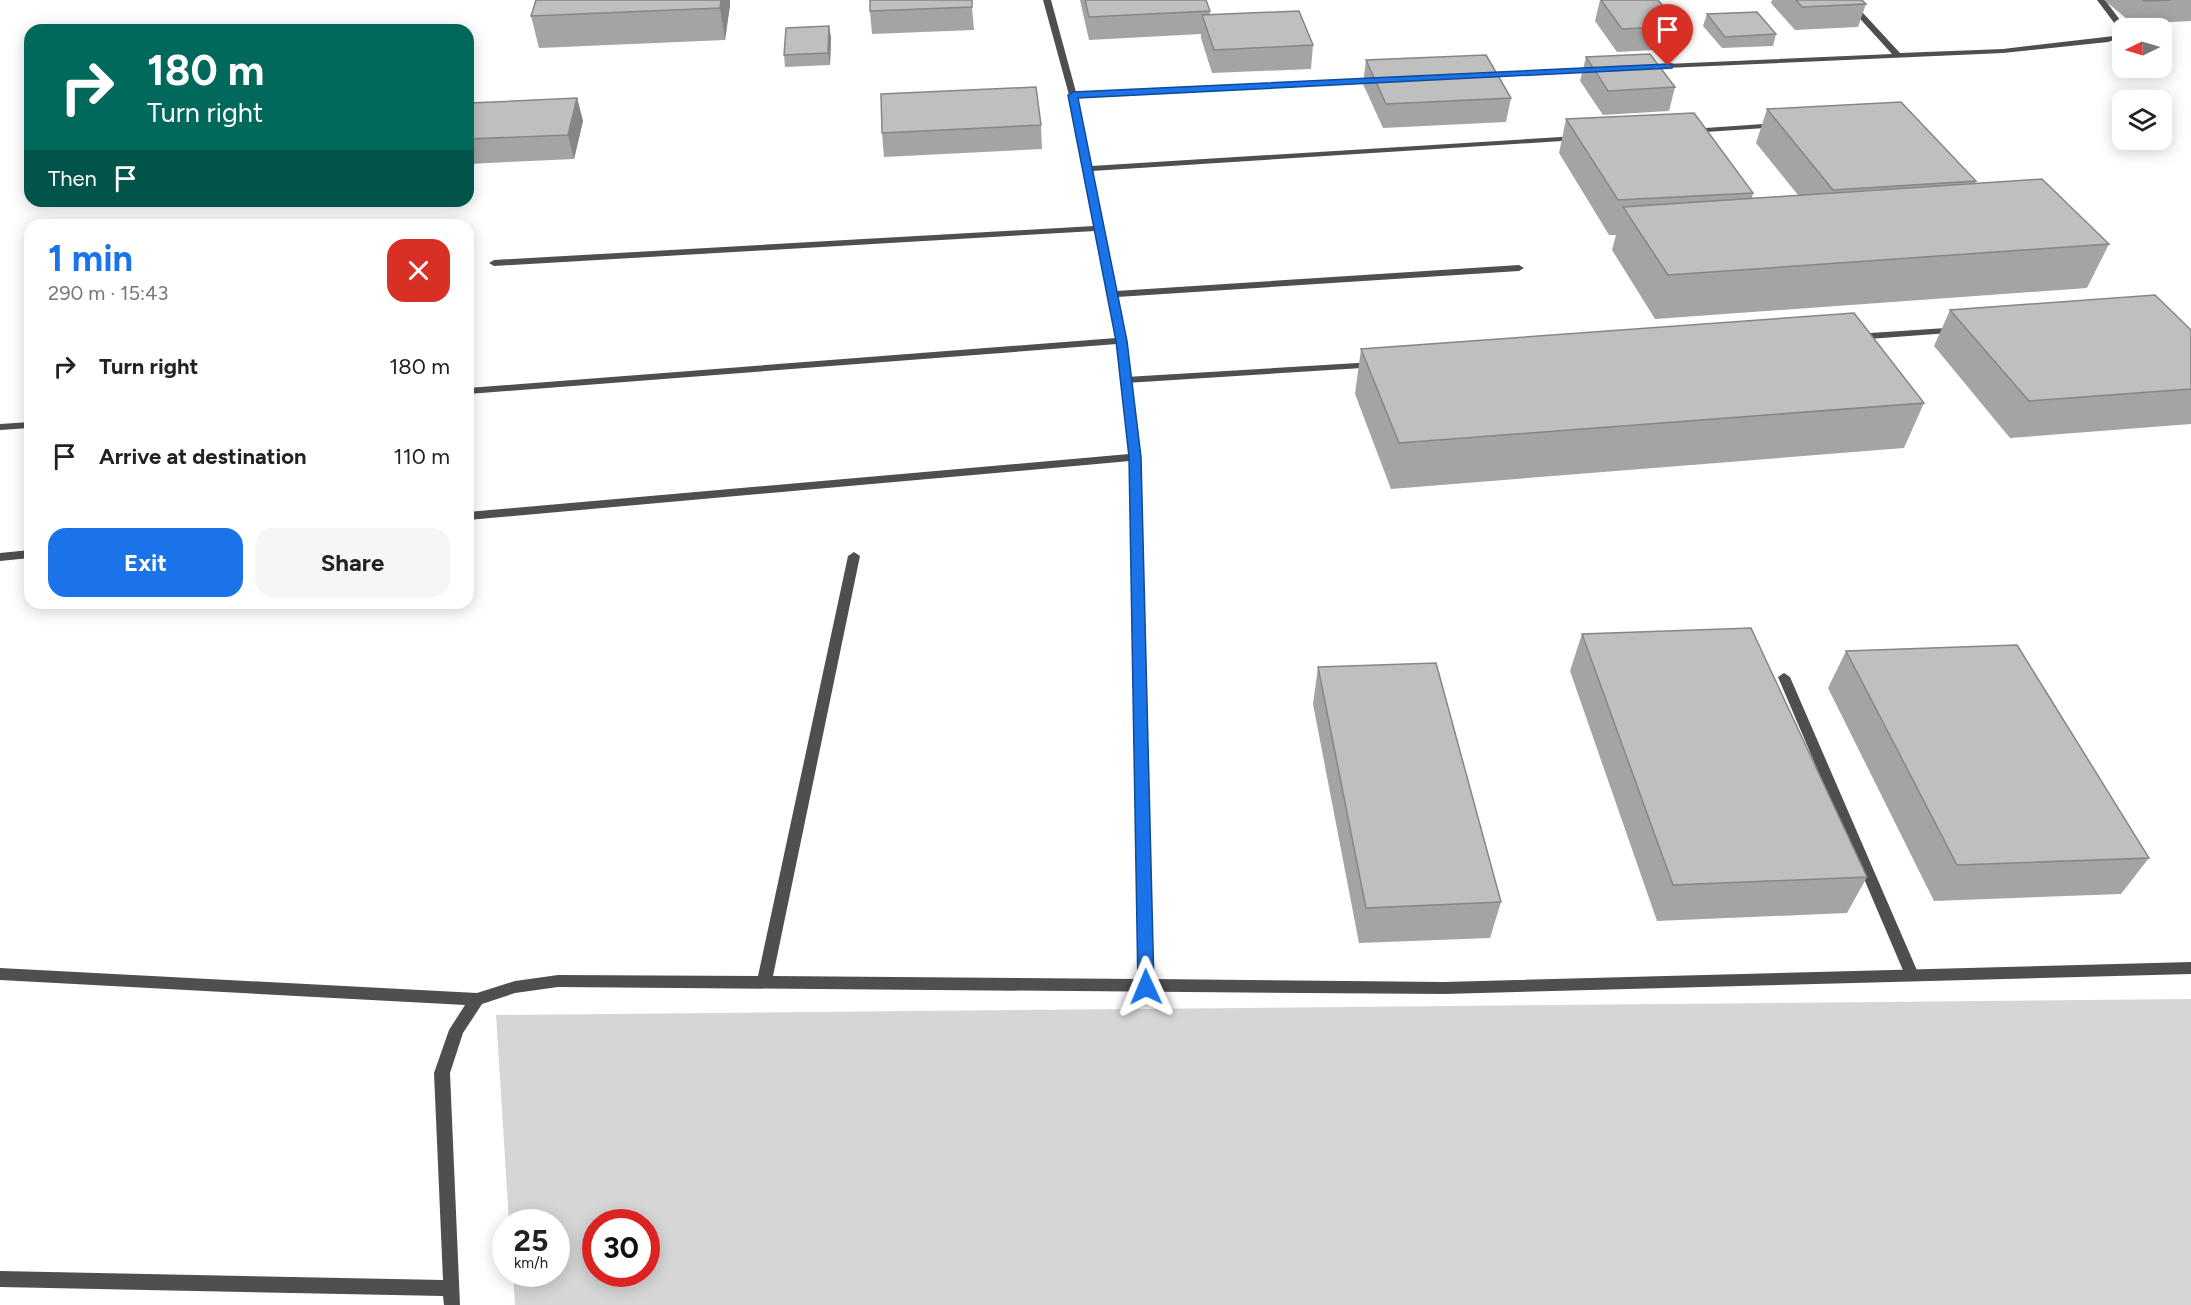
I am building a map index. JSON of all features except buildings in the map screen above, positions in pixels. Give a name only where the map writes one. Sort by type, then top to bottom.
[{"type":"street","points":[[1047,0],[1073,95],[1122,341],[1135,457],[1146,987]]},
{"type":"street","points":[[1847,0],[1898,56]]},
{"type":"street","points":[[2092,0],[2110,14]]},
{"type":"street","points":[[1635,67],[2003,51],[2118,37],[2119,24],[2101,0]]},
{"type":"street","points":[[1475,76],[1614,68]]},
{"type":"street","points":[[1073,95],[1386,79]]},
{"type":"street","points":[[1684,131],[1792,124]]},
{"type":"street","points":[[1088,169],[1589,137]]},
{"type":"street","points":[[494,263],[1100,228]]},
{"type":"street","points":[[1112,294],[1519,268]]},
{"type":"street","points":[[1839,338],[1947,331]]},
{"type":"street","points":[[474,391],[1122,341]]},
{"type":"street","points":[[1126,380],[1388,364]]},
{"type":"street","points":[[0,427],[24,425]]},
{"type":"street","points":[[474,515],[1135,457]]},
{"type":"street","points":[[0,557],[24,555]]},
{"type":"street","points":[[764,982],[854,556]]},
{"type":"street","points":[[1784,676],[1912,975]]},
{"type":"street","points":[[0,974],[477,999],[515,987],[558,981],[1444,988],[2191,968]]},
{"type":"street","points":[[452,1305],[442,1073],[456,1030],[477,999]]},
{"type":"street","points":[[0,1279],[451,1288]]},
{"type":"shaded area","points":[[2191,999],[2191,1305],[515,1305],[514,1287],[570,1287],[570,1209],[508,1209],[496,1015]]},
{"type":"route","points":[[1146,987],[1135,457],[1122,341],[1073,95],[1668,66]]}]
